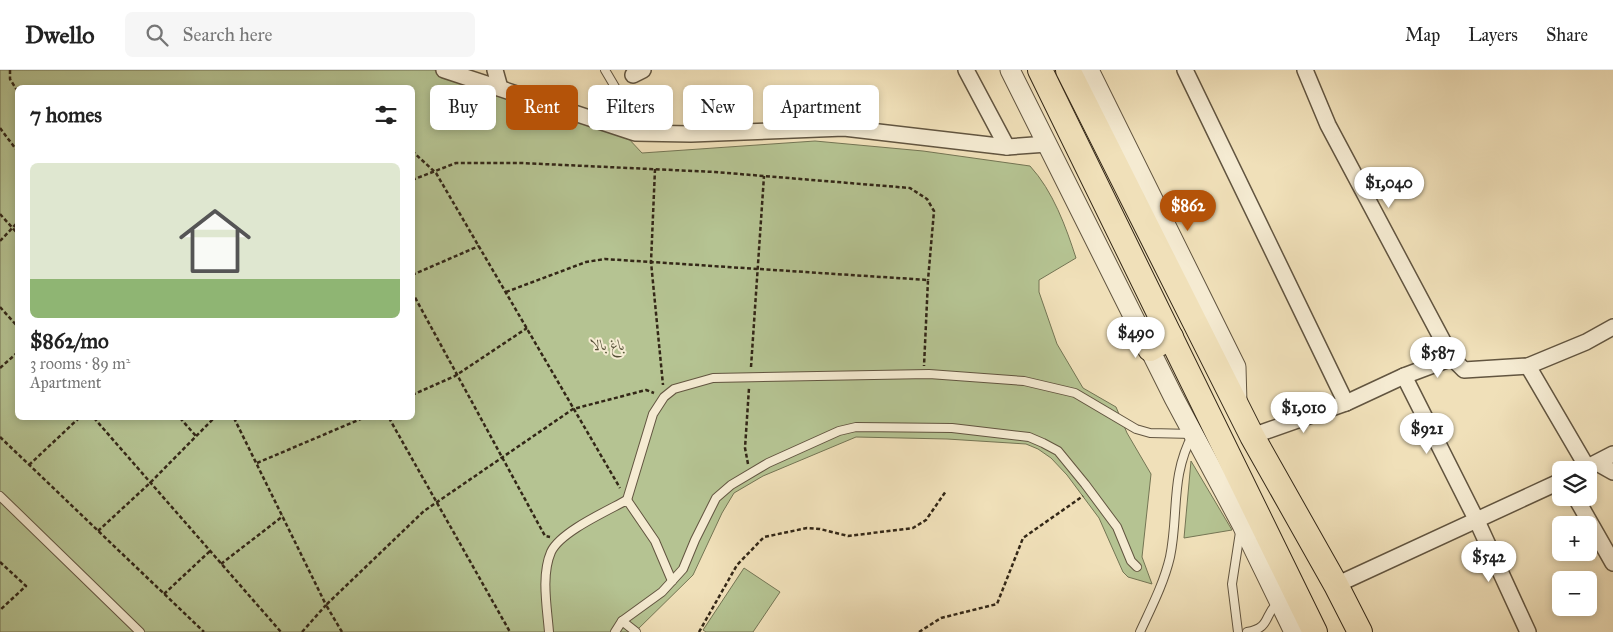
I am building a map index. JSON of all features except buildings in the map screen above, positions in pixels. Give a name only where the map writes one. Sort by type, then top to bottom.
[{"type":"main road","points":[[1040,70],[1171,337],[1250,520],[1287,598],[1315,632]]},
{"type":"main road","points":[[1077,72],[1252,436],[1336,585],[1360,632]]},
{"type":"main road","points":[[1150,349],[1171,337]]},
{"type":"street","points":[[444,70],[635,133],[691,134],[844,128],[1006,147],[1047,144]]},
{"type":"street","points":[[495,70],[500,88]]},
{"type":"street","points":[[966,70],[1006,147]]},
{"type":"street","points":[[1010,70],[1193,434],[1250,520]]},
{"type":"street","points":[[1185,70],[1346,403]]},
{"type":"street","points":[[1305,70],[1328,125],[1452,358],[1464,370],[1528,366],[1586,342],[1613,327]]},
{"type":"street","points":[[1252,436],[1346,403],[1404,376],[1452,358]]},
{"type":"street","points":[[1528,366],[1586,461]]},
{"type":"street","points":[[1404,376],[1476,521],[1528,632]]},
{"type":"street","points":[[1597,462],[1613,454]]},
{"type":"street","points":[[1597,468],[1613,472]]},
{"type":"street","points":[[1336,585],[1552,485]]},
{"type":"street","points":[[1581,506],[1613,563]]},
{"type":"street","points":[[1287,598],[1294,632]]},
{"type":"lane","points":[[605,70],[618,92],[635,133]]},
{"type":"lane","points":[[549,632],[546,572],[551,552],[559,540],[627,500],[653,414],[664,397],[674,389],[713,378],[924,374],[1045,384],[1075,393],[1136,429],[1150,433],[1193,434],[1180,463],[1170,556],[1166,571],[1140,632]]},
{"type":"lane","points":[[615,632],[622,621],[662,592],[683,569],[694,540],[716,498],[731,485],[749,473],[839,430],[856,427],[952,428],[1029,437],[1043,443],[1058,451],[1117,527],[1131,561],[1136,567]]},
{"type":"lane","points":[[0,496],[140,632]]},
{"type":"lane","points":[[627,500],[655,541],[672,581]]},
{"type":"lane","points":[[1238,632],[1232,584],[1250,520]]},
{"type":"lane","points":[[1247,632],[1264,627],[1272,608],[1287,598]]},
{"type":"lane","points":[[622,621],[636,632]]},
{"type":"path","points":[[10,70],[10,79],[15,87]]},
{"type":"path","points":[[0,128],[15,148]]},
{"type":"path","points":[[415,154],[434,170],[627,500]]},
{"type":"path","points":[[415,179],[456,163],[522,163],[764,176],[910,188],[927,199],[934,211],[928,280],[924,374]]},
{"type":"path","points":[[302,632],[326,605],[424,511],[573,410],[646,390],[664,397],[651,262],[655,169]]},
{"type":"path","points":[[749,473],[745,448],[764,176]]},
{"type":"path","points":[[0,214],[15,231]]},
{"type":"path","points":[[0,241],[15,225]]},
{"type":"path","points":[[415,274],[479,246]]},
{"type":"path","points":[[506,292],[586,262],[605,259],[928,280]]},
{"type":"path","points":[[415,298],[545,536],[559,540]]},
{"type":"path","points":[[0,307],[15,324]]},
{"type":"path","points":[[415,394],[457,375],[528,328]]},
{"type":"path","points":[[0,368],[15,355]]},
{"type":"path","points":[[29,465],[77,420]]},
{"type":"path","points":[[96,420],[281,632]]},
{"type":"path","points":[[182,420],[196,436]]},
{"type":"path","points":[[98,531],[212,420]]},
{"type":"path","points":[[235,420],[284,516],[326,605],[342,632]]},
{"type":"path","points":[[258,464],[358,420]]},
{"type":"path","points":[[390,420],[510,632]]},
{"type":"path","points":[[0,437],[204,632]]},
{"type":"path","points":[[699,632],[737,565],[764,536],[807,528],[820,529],[848,536],[913,528],[926,520],[946,491]]},
{"type":"path","points":[[919,632],[941,618],[997,604],[1023,538],[1090,491]]},
{"type":"path","points":[[221,564],[284,516]]},
{"type":"path","points":[[164,594],[210,551]]},
{"type":"path","points":[[0,562],[26,586],[0,610]]},
{"type":"green space","name":"باغ بالا","points":[[0,70],[434,70],[477,85],[430,85],[430,130],[496,130],[496,92],[506,95],[506,130],[578,130],[578,120],[588,123],[588,130],[607,130],[627,137],[642,153],[815,141],[923,151],[1030,166],[1052,198],[1076,258],[1039,280],[1039,292],[1057,344],[1083,388],[1116,407],[1127,433],[1151,474],[1142,557],[1152,584],[1128,577],[1123,572],[1099,518],[1067,475],[1051,458],[1038,449],[1026,444],[947,439],[856,437],[763,476],[734,493],[722,513],[693,575],[635,632],[0,632]]},
{"type":"green space","points":[[1191,461],[1232,530],[1184,538]]},
{"type":"green space","points":[[744,568],[780,592],[753,632],[706,632],[703,630]]}]
